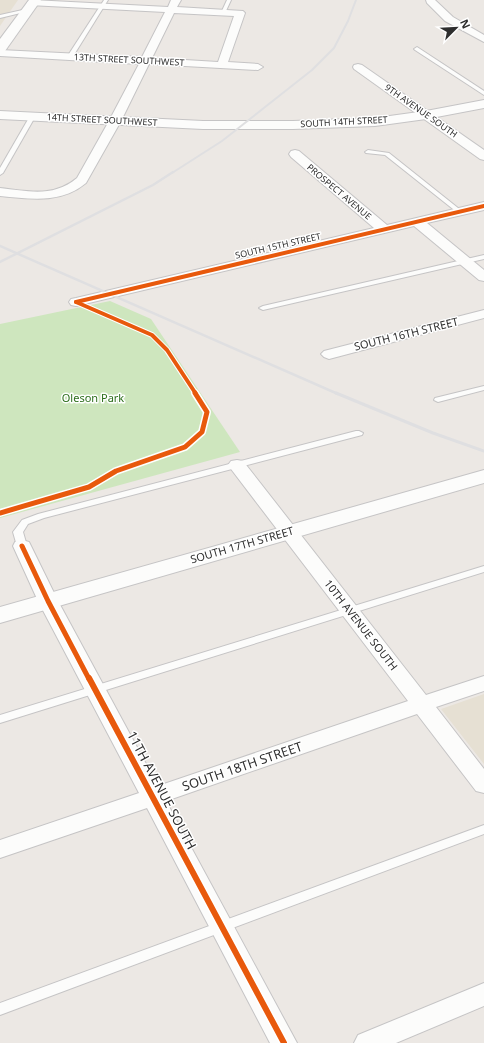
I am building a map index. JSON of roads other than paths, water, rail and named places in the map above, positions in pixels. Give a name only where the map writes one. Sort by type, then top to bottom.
[{"type":"street","points":[[430,1],[449,18],[484,39]]},
{"type":"street","points":[[0,48],[31,4],[104,3],[173,5],[240,13],[222,65]]},
{"type":"street","points":[[0,192],[58,195],[75,188],[82,180],[115,121],[173,5]]},
{"type":"street","name":"13TH STREET SOUTHWEST","points":[[0,53],[258,67]]},
{"type":"street","name":"9TH AVENUE SOUTH","points":[[358,66],[484,156]]},
{"type":"street","name":"SOUTH 14TH STREET","points":[[203,125],[279,125],[375,122],[426,115],[484,104]]},
{"type":"street","name":"14TH STREET SOUTHWEST","points":[[0,115],[203,125]]},
{"type":"street","name":"PROSPECT AVENUE","points":[[295,154],[384,229]]},
{"type":"street","name":"SOUTH 15TH STREET","points":[[76,302],[484,206]]},
{"type":"street","points":[[417,222],[484,277]]},
{"type":"street","name":"SOUTH 16TH STREET","points":[[329,354],[484,314]]},
{"type":"street","name":"10TH AVENUE SOUTH","points":[[238,465],[484,785]]},
{"type":"street","name":"SOUTH 17TH STREET","points":[[0,615],[484,476]]},
{"type":"street","name":"11TH AVENUE SOUTH","points":[[22,546],[48,601],[284,1043]]},
{"type":"street","name":"SOUTH 18TH STREET","points":[[0,849],[484,683]]},
{"type":"street","points":[[367,1043],[484,994]]},
{"type":"lane","points":[[223,12],[229,0]]},
{"type":"lane","points":[[70,57],[104,3]]},
{"type":"lane","points":[[0,17],[31,4]]},
{"type":"lane","points":[[417,49],[484,93]]},
{"type":"lane","points":[[0,173],[32,117]]},
{"type":"lane","points":[[368,152],[387,154],[460,212]]},
{"type":"lane","points":[[263,308],[484,257]]},
{"type":"lane","points":[[438,400],[484,388]]},
{"type":"lane","points":[[22,546],[18,532],[25,522],[41,516],[359,433]]},
{"type":"lane","points":[[0,719],[484,569]]},
{"type":"lane","points":[[0,1009],[484,829]]},
{"type":"railway","points":[[172,173],[222,141],[312,70],[334,48],[348,21],[356,0]]},
{"type":"railway","points":[[17,253],[153,185],[173,172]]},
{"type":"railway","points":[[0,246],[17,253]]},
{"type":"railway","points":[[0,262],[17,253]]},
{"type":"railway","points":[[17,253],[338,394]]},
{"type":"railway","points":[[336,393],[433,433],[484,451]]},
{"type":"park label","name":"Oleson Park","points":[[93,398]]}]
